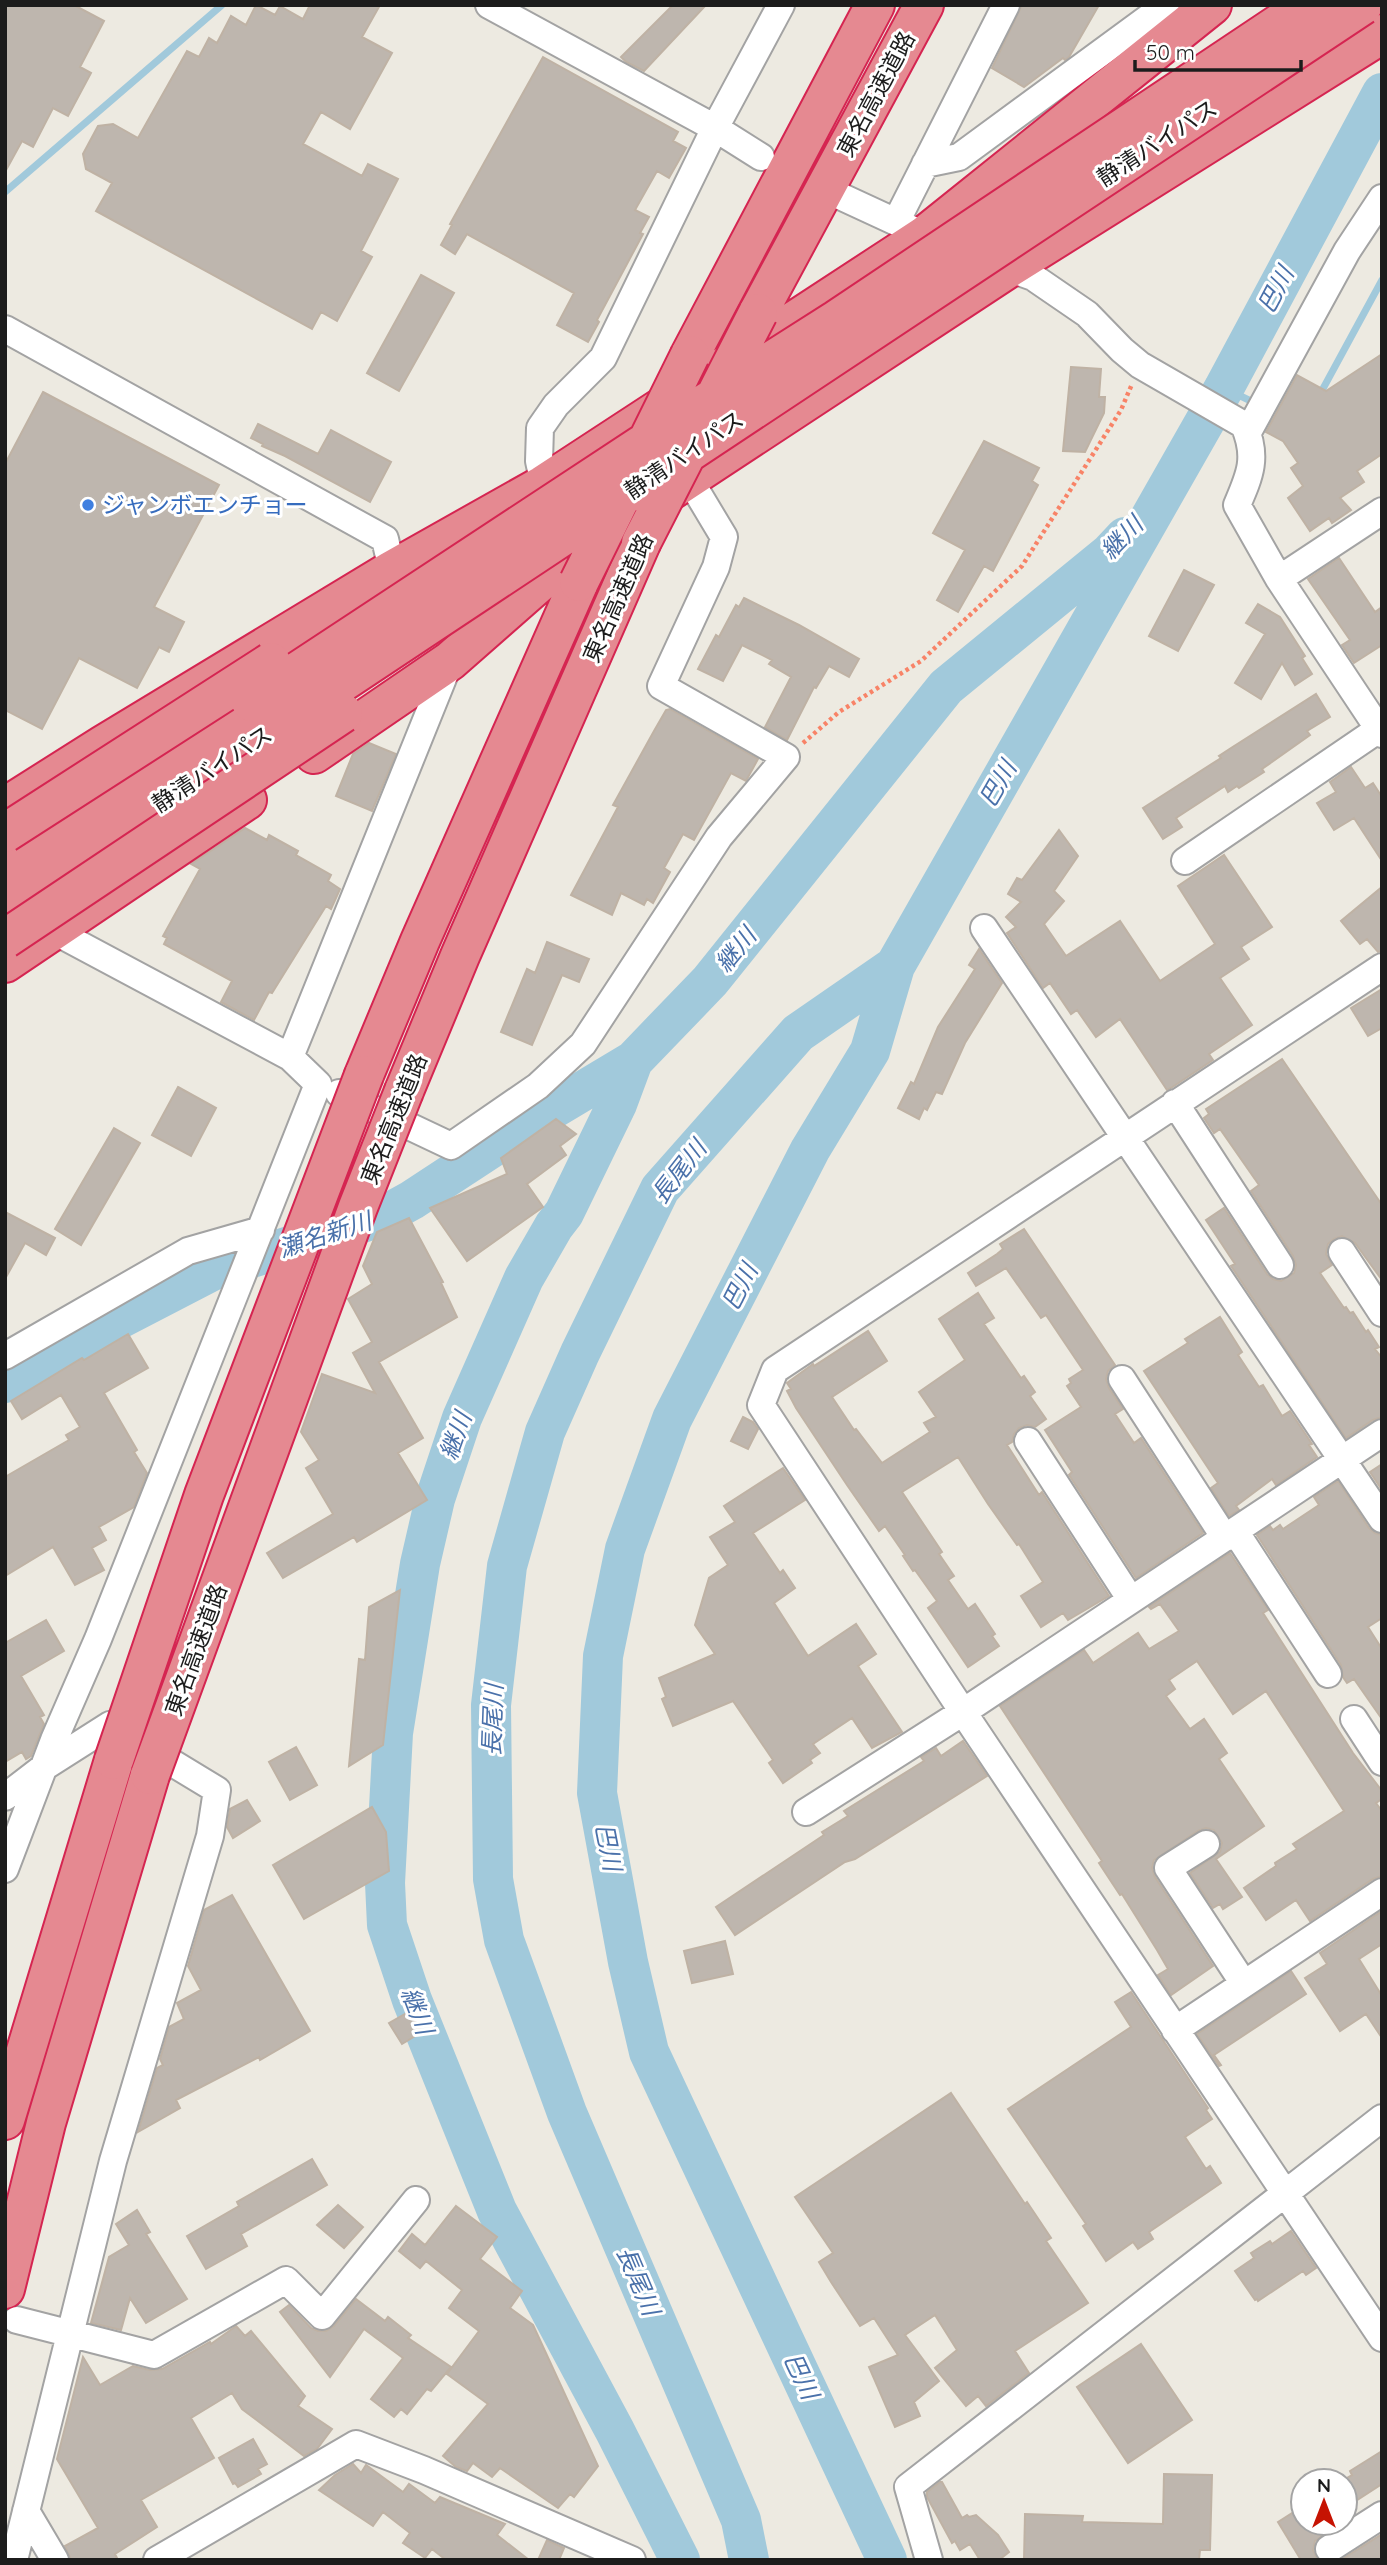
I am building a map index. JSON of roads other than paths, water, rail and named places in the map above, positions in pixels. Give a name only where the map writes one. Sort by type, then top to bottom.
[{"type":"highway","name":"東名高速道路","points":[[5,2120],[114,1760],[204,1495],[364,1075],[572,571],[690,355],[874,5]]},
{"type":"highway","name":"東名高速道路","points":[[11,2305],[46,2123],[150,1775],[358,1207],[404,1091],[460,956],[641,543],[758,313],[924,5]]},
{"type":"highway","points":[[5,807],[392,570],[543,485],[910,229],[1212,5]]},
{"type":"highway","name":"静清バイパス","points":[[5,905],[701,425],[836,320],[1307,5]]},
{"type":"highway","name":"静清バイパス","points":[[5,865],[1363,5]]},
{"type":"highway","points":[[5,963],[450,662],[572,571],[688,477],[1009,268],[1382,34]]},
{"type":"highway","points":[[5,833],[371,597],[701,425]]},
{"type":"highway","points":[[5,939],[286,753],[532,579],[701,425]]},
{"type":"street","points":[[489,5],[715,128],[761,157]]},
{"type":"street","points":[[572,571],[543,485],[539,461],[540,428],[556,405],[603,358],[715,128],[781,5]]},
{"type":"street","points":[[925,164],[959,157],[1166,5]]},
{"type":"street","points":[[910,229],[925,164],[1001,7]]},
{"type":"street","points":[[842,197],[910,229],[1033,277],[1087,314],[1122,350],[1144,367],[1246,428],[1251,440],[1251,473],[1237,505],[1279,579],[1380,732],[1185,861]]},
{"type":"street","points":[[1246,428],[1347,251],[1382,198]]},
{"type":"street","points":[[5,329],[385,540],[392,570]]},
{"type":"street","points":[[5,905],[290,1057],[318,1084],[451,1146],[538,1086],[583,1044],[719,837],[786,757],[661,686],[716,566],[724,537],[688,477]]},
{"type":"street","points":[[1279,579],[1382,512]]},
{"type":"street","points":[[290,1057],[450,662]]},
{"type":"street","points":[[985,928],[1382,1519]]},
{"type":"street","points":[[1382,967],[775,1370],[761,1405],[1382,2338]]},
{"type":"street","points":[[5,1869],[318,1084]]},
{"type":"street","points":[[1175,1103],[1280,1265]]},
{"type":"street","points":[[5,1356],[188,1251],[261,1230]]},
{"type":"street","points":[[1342,1252],[1382,1313]]},
{"type":"street","points":[[1122,1379],[1328,1674]]},
{"type":"street","points":[[806,1812],[963,1712],[1382,1433]]},
{"type":"street","points":[[1028,1441],[1130,1600]]},
{"type":"street","points":[[1353,1719],[1382,1762]]},
{"type":"street","points":[[5,1797],[44,1767],[110,1724],[218,1790],[210,1836],[113,2161],[14,2560]]},
{"type":"street","points":[[1206,1843],[1168,1868],[1244,1984]]},
{"type":"street","points":[[1175,2030],[1382,1892]]},
{"type":"street","points":[[936,2556],[908,2487],[1382,2118]]},
{"type":"street","points":[[11,2305],[70,2334],[154,2356],[286,2280],[322,2316],[416,2200]]},
{"type":"street","points":[[157,2560],[356,2444],[424,2470],[632,2560]]},
{"type":"street","points":[[26,2511],[55,2560]]},
{"type":"street","points":[[1329,2549],[1382,2515]]},
{"type":"waterway","points":[[5,192],[222,5]]},
{"type":"waterway","name":"巴川","points":[[887,2560],[649,2052],[628,1962],[597,1793],[603,1656],[625,1549],[672,1419],[810,1150],[870,1051],[895,966],[1224,388],[1382,93]]},
{"type":"waterway","points":[[1319,396],[1382,280]]},
{"type":"waterway","points":[[1224,388],[1257,404]]},
{"type":"waterway","name":"継川","points":[[680,2560],[615,2431],[497,2211],[412,2000],[387,1925],[385,1883],[393,1733],[420,1564],[435,1499],[462,1418],[524,1278],[564,1213],[617,1104],[633,1061],[710,981],[946,687],[1110,553],[1125,537]]},
{"type":"waterway","name":"長尾川","points":[[749,2560],[741,2520],[567,2113],[504,1940],[493,1879],[491,1705],[507,1566],[545,1432],[580,1353],[660,1189],[798,1033],[895,966]]},
{"type":"waterway","name":"瀬名新川","points":[[5,1383],[50,1355],[214,1270],[381,1217],[633,1061]]},
{"type":"place","name":"ジャンボエンチョー","points":[[88,505]]}]
